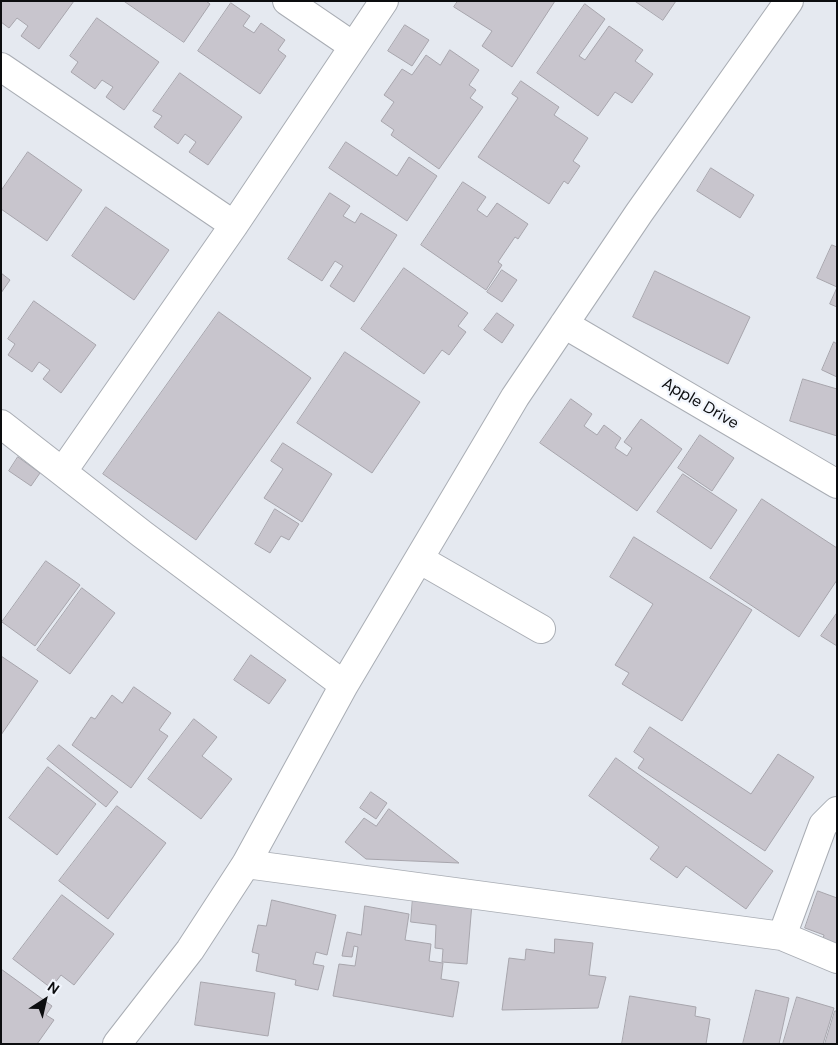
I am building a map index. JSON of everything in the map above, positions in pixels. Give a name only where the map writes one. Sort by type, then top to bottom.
[{"type":"street","points":[[287,1],[353,46]]},
{"type":"street","points":[[63,472],[234,225],[384,1]]},
{"type":"street","points":[[117,1044],[194,944],[246,864],[344,684],[515,397],[639,213],[789,1]]},
{"type":"street","points":[[1,67],[234,225]]},
{"type":"street","name":"Apple Drive","points":[[564,324],[837,484]]},
{"type":"street","points":[[1,424],[344,684]]},
{"type":"street","points":[[419,559],[541,629]]},
{"type":"street","points":[[782,936],[823,825],[837,811]]},
{"type":"street","points":[[246,864],[782,936],[837,959]]},
{"type":"building","points":[[1,1],[74,1],[39,49],[21,36],[28,26],[17,18],[9,28],[1,22]]},
{"type":"building","points":[[124,1],[206,1],[210,4],[184,42]]},
{"type":"building","points":[[458,1],[555,1],[512,67],[482,46],[492,31],[454,7]]},
{"type":"building","points":[[635,1],[676,1],[663,20]]},
{"type":"building","points":[[231,3],[250,16],[243,26],[254,33],[261,23],[285,40],[278,50],[286,56],[260,94],[198,51]]},
{"type":"building","points":[[585,4],[605,19],[579,56],[585,60],[609,26],[643,50],[635,61],[653,74],[632,103],[615,92],[598,116],[537,73]]},
{"type":"building","points":[[97,18],[159,62],[124,110],[106,97],[113,87],[102,80],[95,89],[71,72],[78,62],[70,56]]},
{"type":"building","points":[[405,25],[429,40],[412,66],[388,51]]},
{"type":"building","points":[[450,50],[479,70],[469,85],[476,90],[470,98],[483,107],[439,169],[391,135],[394,130],[381,121],[394,102],[384,95],[402,69],[412,75],[426,55],[440,65]]},
{"type":"building","points":[[180,73],[242,117],[208,165],[189,152],[196,142],[185,134],[178,144],[154,127],[162,116],[153,111]]},
{"type":"building","points":[[521,81],[559,107],[554,115],[588,138],[573,161],[580,166],[568,184],[564,181],[549,204],[478,157],[518,98],[512,94]]},
{"type":"building","points":[[346,142],[397,176],[409,157],[437,176],[407,221],[329,168]]},
{"type":"building","points":[[28,152],[82,190],[47,241],[1,209],[1,191]]},
{"type":"building","points":[[711,168],[754,195],[740,218],[697,191]]},
{"type":"building","points":[[463,182],[486,197],[477,210],[487,217],[497,203],[528,224],[518,239],[515,237],[498,262],[502,265],[486,290],[421,245]]},
{"type":"building","points":[[330,193],[350,206],[343,216],[355,223],[361,213],[397,235],[354,302],[330,286],[343,266],[335,261],[322,281],[288,259]]},
{"type":"building","points":[[106,207],[169,250],[134,300],[72,256]]},
{"type":"building","points":[[832,245],[837,247],[837,287],[817,278]]},
{"type":"building","points":[[404,268],[468,313],[458,326],[466,332],[449,355],[442,350],[424,374],[361,329]]},
{"type":"building","points":[[502,270],[517,280],[502,302],[487,292]]},
{"type":"building","points":[[655,271],[750,317],[728,364],[633,317]]},
{"type":"building","points":[[1,273],[10,280],[1,293]]},
{"type":"building","points":[[837,288],[837,307],[830,304]]},
{"type":"building","points":[[34,301],[96,345],[61,393],[43,379],[50,370],[39,362],[32,372],[8,355],[15,344],[8,339]]},
{"type":"building","points":[[219,312],[311,378],[196,540],[103,474]]},
{"type":"building","points":[[497,313],[514,325],[502,343],[484,330]]},
{"type":"building","points":[[834,342],[837,344],[837,377],[822,370]]},
{"type":"building","points":[[345,352],[420,402],[372,473],[297,423]]},
{"type":"building","points":[[803,379],[837,389],[837,436],[790,421]]},
{"type":"building","points":[[571,399],[592,414],[584,426],[597,435],[604,425],[621,438],[615,448],[627,456],[632,448],[624,442],[641,419],[682,449],[637,511],[540,443]]},
{"type":"building","points":[[700,435],[734,458],[712,491],[678,468]]},
{"type":"building","points":[[283,443],[332,474],[302,522],[264,498],[283,469],[271,461]]},
{"type":"building","points":[[18,457],[40,473],[31,486],[9,471]]},
{"type":"building","points":[[683,474],[737,510],[711,549],[657,512]]},
{"type":"building","points":[[762,499],[837,548],[837,580],[799,637],[710,578]]},
{"type":"building","points":[[275,509],[299,524],[289,540],[281,536],[270,553],[255,544]]},
{"type":"building","points":[[634,537],[752,610],[682,721],[622,684],[629,673],[615,665],[653,604],[610,577]]},
{"type":"building","points":[[46,561],[80,585],[35,646],[2,622]]},
{"type":"building","points":[[82,588],[115,613],[70,674],[37,650]]},
{"type":"building","points":[[837,613],[837,646],[821,636]]},
{"type":"building","points":[[251,655],[286,680],[269,704],[234,680]]},
{"type":"building","points":[[1,656],[38,681],[1,735]]},
{"type":"building","points":[[134,687],[171,713],[159,730],[168,736],[131,788],[72,745],[91,717],[95,719],[112,695],[122,703]]},
{"type":"building","points":[[194,719],[217,737],[202,756],[232,779],[201,819],[148,779]]},
{"type":"building","points":[[650,727],[751,794],[778,754],[814,777],[765,851],[638,768],[644,759],[634,752]]},
{"type":"building","points":[[59,745],[118,792],[106,807],[47,759]]},
{"type":"building","points":[[616,758],[773,871],[746,909],[686,866],[677,878],[650,859],[659,847],[589,796]]},
{"type":"building","points":[[48,767],[96,804],[57,855],[9,818]]},
{"type":"building","points":[[371,792],[387,803],[376,819],[360,808]]},
{"type":"building","points":[[117,806],[166,843],[108,919],[59,881]]},
{"type":"building","points":[[389,809],[459,863],[366,859],[345,842],[364,818],[376,826]]},
{"type":"building","points":[[818,891],[837,898],[837,947],[822,942],[824,935],[805,928]]},
{"type":"building","points":[[62,895],[114,934],[74,985],[61,975],[51,988],[13,959]]},
{"type":"building","points":[[413,897],[472,903],[467,964],[442,962],[443,949],[435,948],[436,925],[411,922]]},
{"type":"building","points":[[272,900],[336,915],[327,955],[316,952],[313,964],[324,966],[318,990],[295,985],[296,980],[256,971],[259,954],[252,952],[258,925],[266,926]]},
{"type":"building","points":[[365,906],[409,914],[405,940],[431,944],[429,961],[443,963],[441,979],[459,982],[453,1017],[333,996],[339,964],[355,966],[358,947],[354,946],[352,957],[342,956],[347,932],[361,935]]},
{"type":"building","points":[[555,939],[593,943],[589,975],[606,977],[598,1008],[502,1010],[509,958],[525,960],[526,949],[554,953]]},
{"type":"building","points":[[1,969],[52,1006],[46,1015],[54,1020],[37,1044],[1,1044]]},
{"type":"building","points":[[201,982],[275,993],[268,1036],[195,1025]]},
{"type":"building","points":[[756,990],[789,998],[779,1044],[743,1044]]},
{"type":"building","points":[[630,996],[696,1007],[695,1016],[710,1019],[706,1044],[622,1044]]},
{"type":"building","points":[[797,997],[834,1008],[823,1044],[783,1044]]},
{"type":"building","points":[[835,1011],[837,1011],[837,1044],[825,1044]]}]
